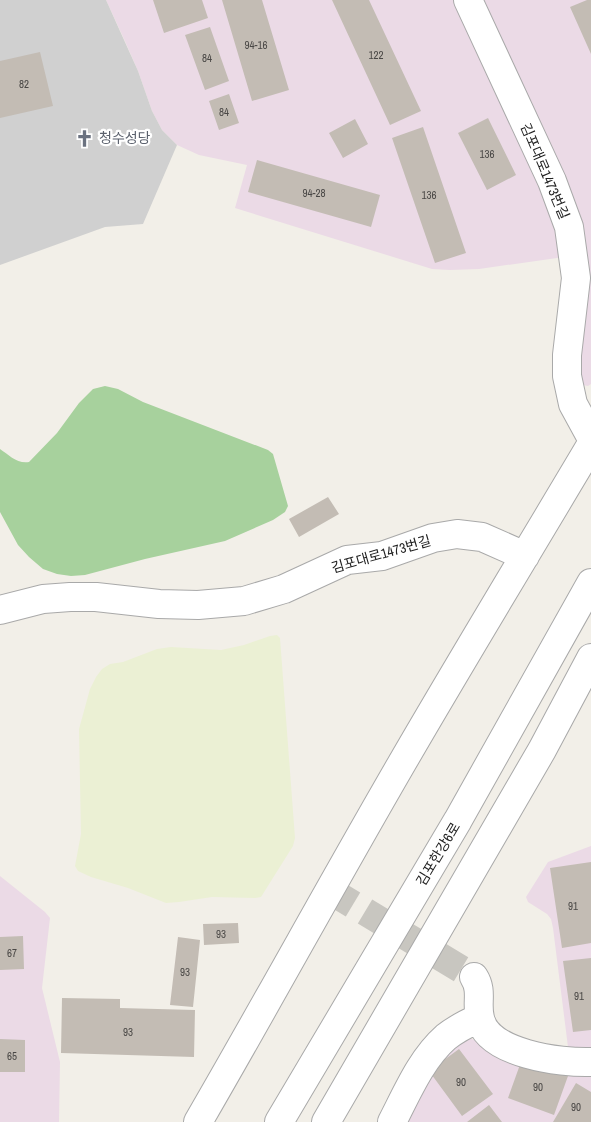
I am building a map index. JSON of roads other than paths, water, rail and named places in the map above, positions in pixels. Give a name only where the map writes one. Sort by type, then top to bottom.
[{"type":"street","name":"김포대로1473번길","points":[[468,0],[552,181],[569,227],[576,278],[567,355],[567,376],[573,404],[591,437]]},
{"type":"street","points":[[198,1122],[403,761],[591,445]]},
{"type":"street","name":"김포대로1473번길","points":[[0,610],[43,599],[70,597],[96,597],[159,604],[198,605],[244,601],[284,589],[348,560],[382,556],[433,538],[457,534],[482,537],[525,556]]},
{"type":"street","name":"김포한강6로","points":[[279,1122],[458,820],[591,583]]},
{"type":"street","points":[[326,1122],[536,759],[591,658]]},
{"type":"street","points":[[474,977],[478,984],[480,995],[480,1018],[486,1032],[497,1041],[517,1050],[547,1058],[571,1062],[591,1062]]},
{"type":"street","points":[[392,1122],[424,1062],[446,1038],[461,1026],[480,1018]]},
{"type":"tunnel","points":[[329,890],[474,977]]},
{"type":"place","name":"청수성당","points":[[85,138]]}]
